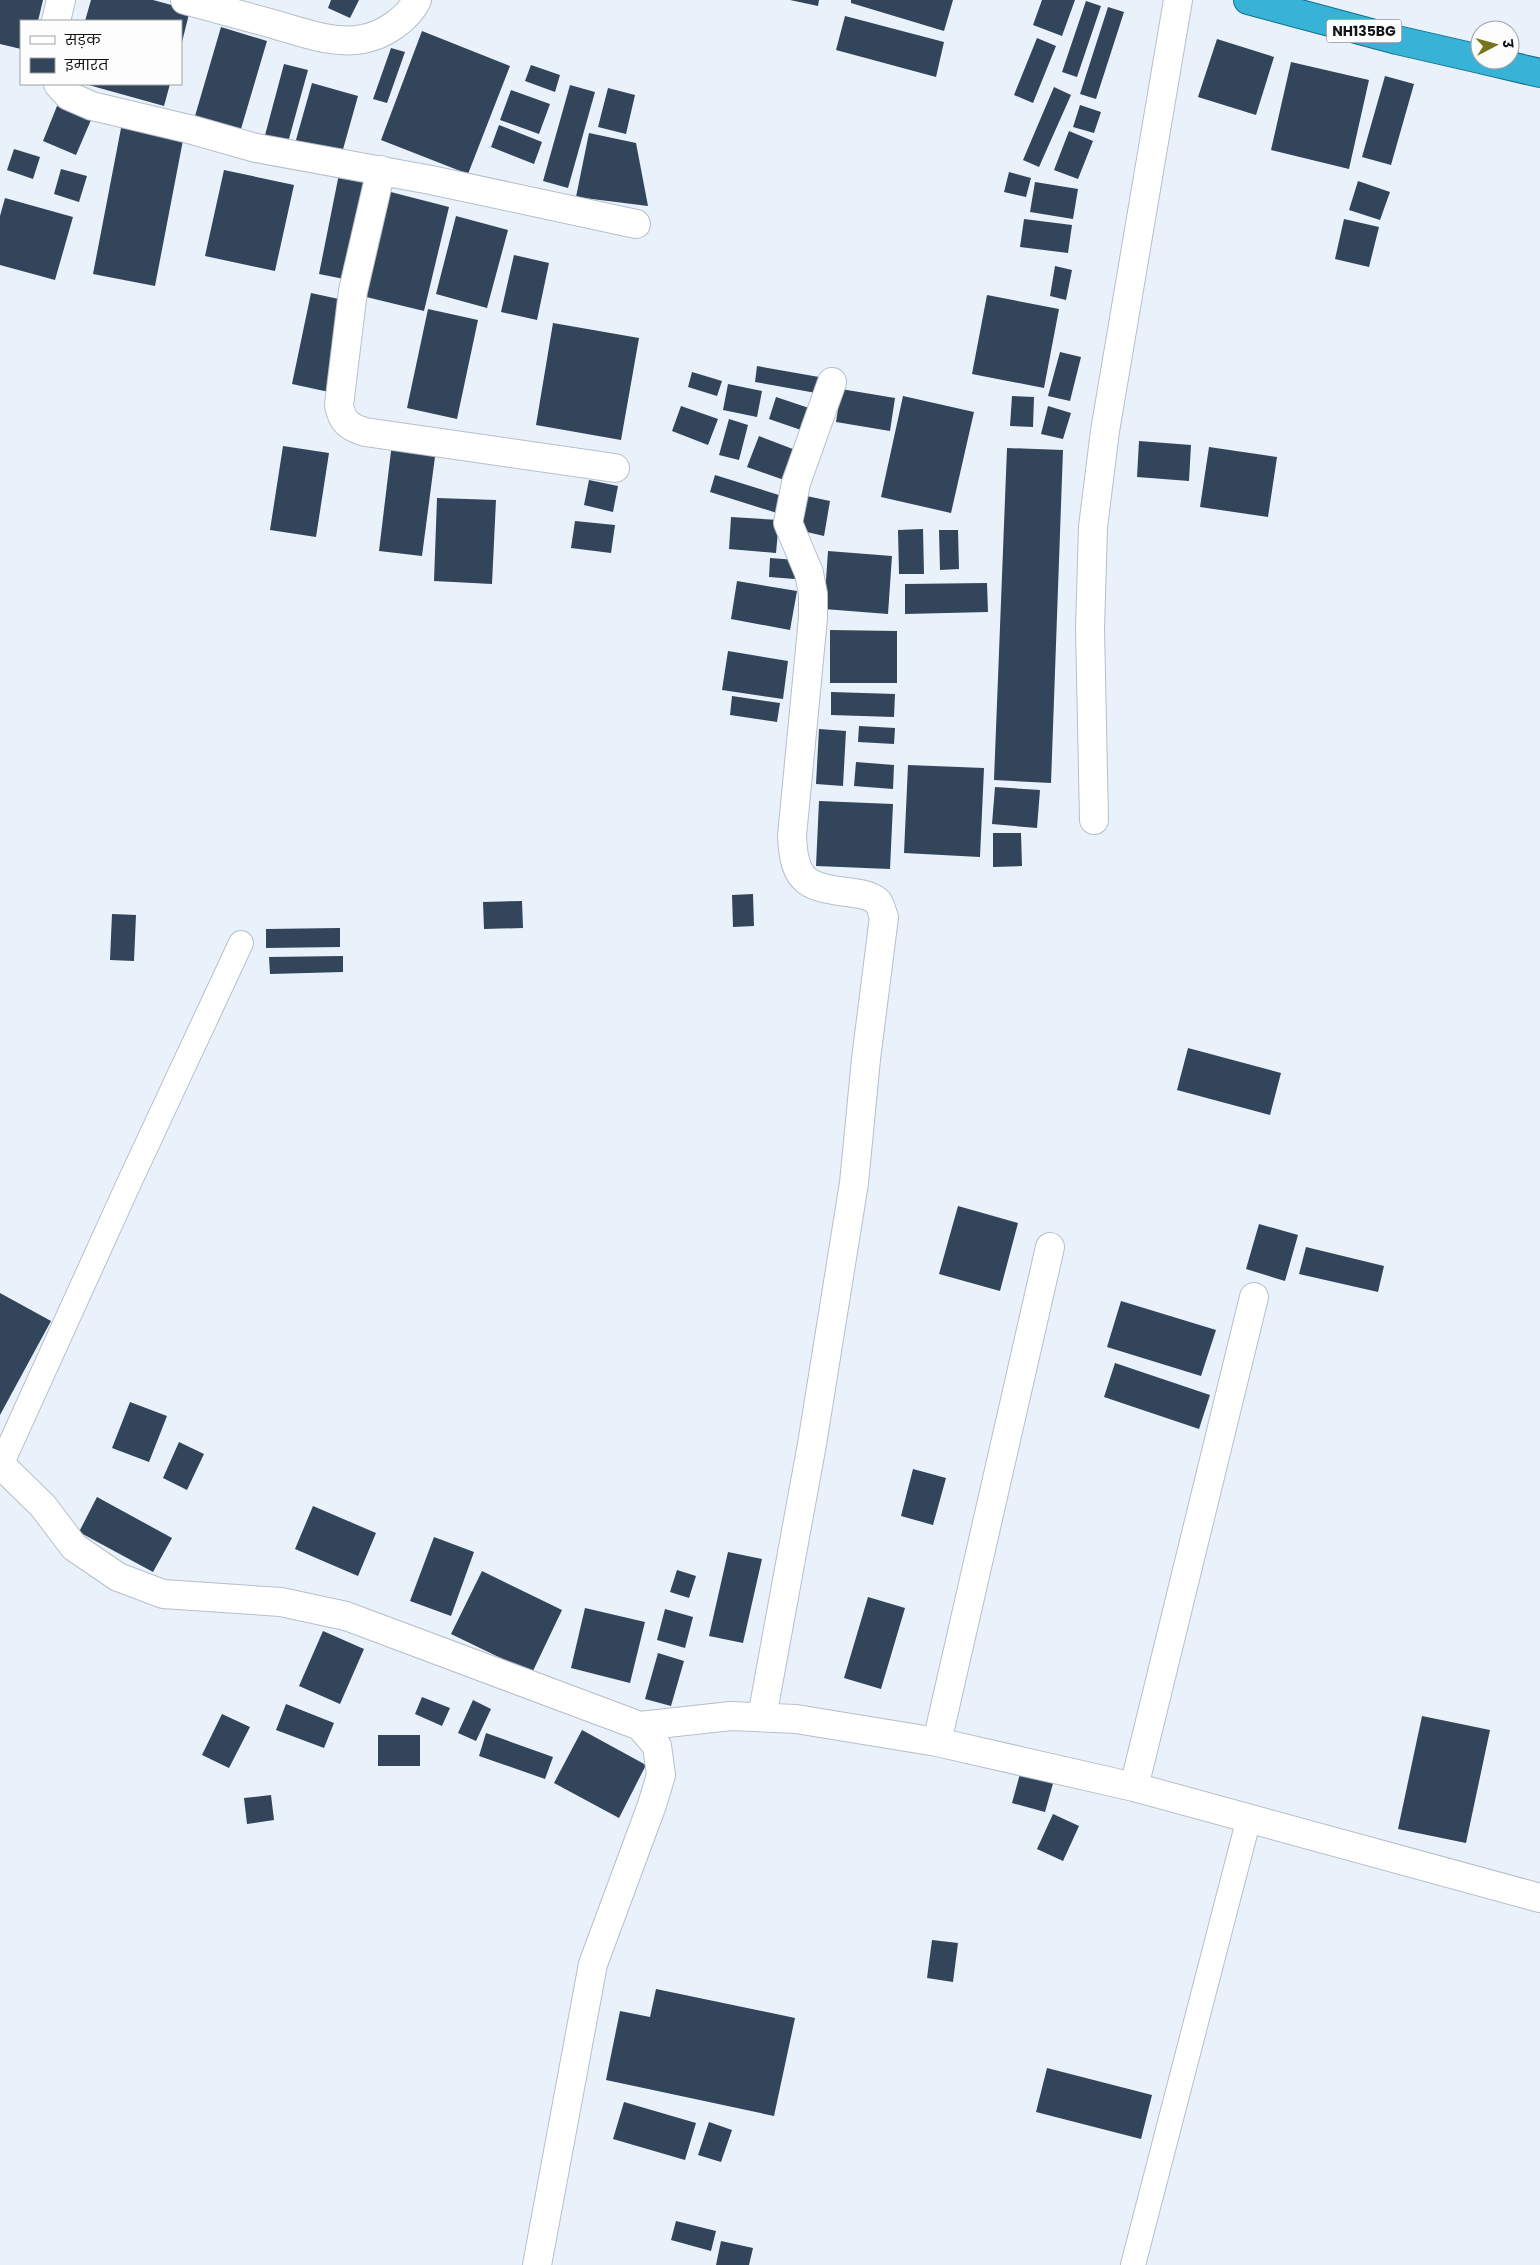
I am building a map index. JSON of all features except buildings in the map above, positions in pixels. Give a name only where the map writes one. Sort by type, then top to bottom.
[{"type":"highway","name":"NH135BG","points":[[1248,0],[1397,40],[1470,57]]},
{"type":"highway","points":[[1520,68],[1540,73]]},
{"type":"street","points":[[56,20],[61,0]]},
{"type":"street","points":[[184,0],[311,34],[334,39],[363,39],[388,29],[412,11],[417,0]]},
{"type":"street","points":[[1094,820],[1090,628],[1093,527],[1105,431],[1178,0]]},
{"type":"street","points":[[59,85],[70,96],[92,106],[256,148],[381,170],[636,224]]},
{"type":"street","points":[[381,170],[353,291],[339,405],[341,418],[350,427],[365,432],[615,468]]},
{"type":"street","points":[[762,1717],[812,1444],[854,1183],[866,1059],[884,917],[879,903],[865,894],[822,889],[809,884],[798,873],[793,858],[792,836],[813,618],[813,594],[808,573],[788,522],[796,483],[832,382]]},
{"type":"street","points":[[937,1742],[1050,1247]]},
{"type":"street","points":[[1134,1787],[1254,1297]]},
{"type":"street","points":[[1,1464],[42,1506],[74,1547],[118,1577],[163,1594],[281,1602],[346,1616],[640,1726],[731,1716],[762,1717],[796,1719],[937,1742],[1134,1787],[1540,1898]]},
{"type":"street","points":[[537,2265],[594,1964],[652,1805],[660,1775],[658,1746],[640,1726]]},
{"type":"lane","points":[[1,1464],[129,1182],[241,943]]},
{"type":"lane","points":[[1133,2265],[1249,1818]]}]
